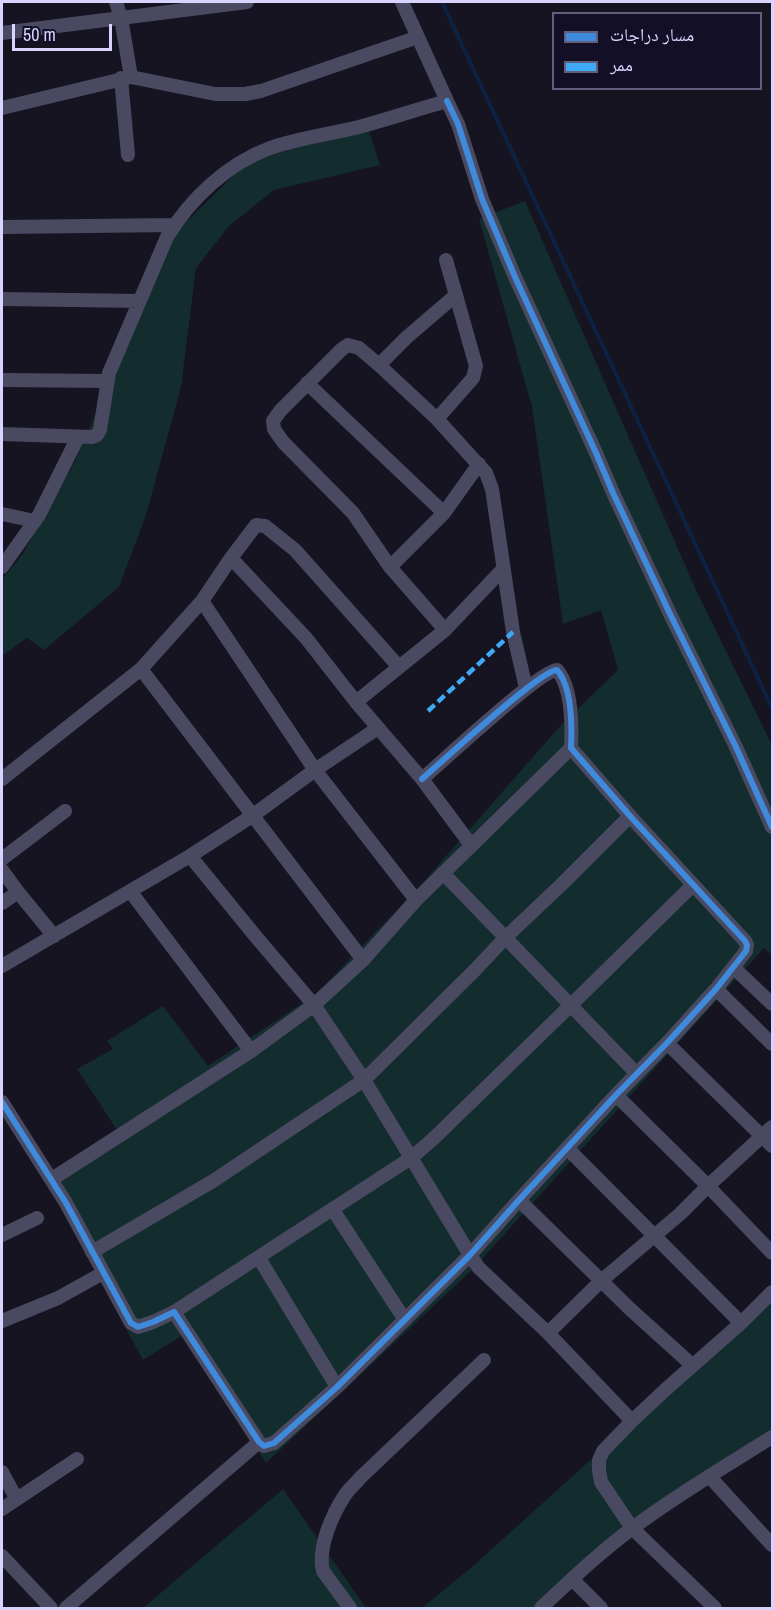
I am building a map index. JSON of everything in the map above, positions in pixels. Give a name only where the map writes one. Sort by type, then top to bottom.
[{"type":"street","points":[[116,2],[121,18],[126,78],[128,155]]},
{"type":"street","points":[[2,33],[248,2]]},
{"type":"street","points":[[402,2],[458,124],[482,199],[519,286],[613,493],[735,745],[772,827]]},
{"type":"street","points":[[2,108],[126,78],[215,94],[245,94],[261,91],[418,37]]},
{"type":"street","points":[[2,434],[78,437],[97,435],[100,430],[108,381],[116,356],[167,237],[174,225],[203,192],[224,173],[242,160],[280,145],[359,127],[447,101]]},
{"type":"street","points":[[2,227],[174,225]]},
{"type":"street","points":[[437,419],[473,378],[476,366],[446,260]]},
{"type":"street","points":[[379,364],[456,295]]},
{"type":"street","points":[[2,299],[140,301]]},
{"type":"street","points":[[446,630],[390,567],[353,513],[283,442],[274,429],[273,421],[277,416],[307,383],[348,345],[359,348],[379,364],[437,419],[486,473],[492,489],[513,632],[526,688]]},
{"type":"street","points":[[2,380],[108,381]]},
{"type":"street","points":[[307,383],[444,513]]},
{"type":"street","points":[[2,567],[35,520],[78,437]]},
{"type":"street","points":[[390,567],[444,513],[479,464]]},
{"type":"street","points":[[2,514],[35,520]]},
{"type":"street","points":[[2,779],[141,669],[202,601],[253,527],[260,525],[265,526],[295,550],[399,666]]},
{"type":"street","points":[[231,558],[306,638],[378,729],[422,779],[471,845]]},
{"type":"street","points":[[356,702],[446,630],[503,569]]},
{"type":"street","points":[[202,601],[315,770],[416,900]]},
{"type":"street","points":[[141,669],[363,960]]},
{"type":"street","points":[[174,1312],[259,1442],[264,1446],[274,1443],[337,1387],[470,1255],[616,1095],[668,1043],[734,968],[746,951],[745,941],[571,748],[572,720],[563,677],[559,671],[554,669],[526,688],[422,779]]},
{"type":"street","points":[[2,966],[190,856],[378,729]]},
{"type":"street","points":[[52,1179],[251,1051],[314,1005],[363,960],[416,900],[571,748]]},
{"type":"street","points":[[2,859],[65,811]]},
{"type":"street","points":[[92,1252],[213,1180],[364,1080],[630,816]]},
{"type":"street","points":[[190,856],[314,1005],[364,1080],[479,1268],[548,1333],[632,1421]]},
{"type":"street","points":[[2,870],[54,936]]},
{"type":"street","points":[[443,873],[637,1074]]},
{"type":"street","points":[[2,1102],[52,1179],[133,1326],[138,1327],[174,1312],[411,1158],[693,885]]},
{"type":"street","points":[[130,891],[251,1051]]},
{"type":"street","points":[[2,903],[18,892]]},
{"type":"street","points":[[734,968],[772,1004]]},
{"type":"street","points":[[716,989],[772,1044]]},
{"type":"street","points":[[548,1333],[601,1281],[680,1214],[708,1186],[769,1136],[668,1043]]},
{"type":"street","points":[[616,1095],[772,1253]]},
{"type":"street","points":[[567,1148],[741,1323]]},
{"type":"street","points":[[519,1200],[601,1281],[692,1365]]},
{"type":"street","points":[[333,1210],[405,1320]]},
{"type":"street","points":[[2,1235],[37,1218]]},
{"type":"street","points":[[259,1258],[337,1387]]},
{"type":"street","points":[[2,1321],[58,1298],[103,1273]]},
{"type":"street","points":[[715,1608],[632,1528],[601,1482],[599,1460],[603,1451],[632,1421],[772,1292]]},
{"type":"street","points":[[350,1608],[321,1564],[324,1542],[345,1494],[484,1360]]},
{"type":"street","points":[[541,1608],[632,1528],[688,1489],[772,1437]]},
{"type":"street","points":[[66,1608],[259,1442]]},
{"type":"street","points":[[2,1509],[77,1459]]},
{"type":"street","points":[[2,1472],[16,1498]]},
{"type":"street","points":[[710,1476],[772,1545]]},
{"type":"street","points":[[2,1556],[51,1608]]},
{"type":"street","points":[[572,1579],[601,1608]]},
{"type":"green space","points":[[365,119],[380,165],[274,190],[229,226],[196,268],[181,387],[146,515],[119,587],[44,650],[27,638],[2,656],[2,579],[22,555],[74,463],[178,230],[239,170],[280,144]]},
{"type":"green space","points":[[525,201],[697,592],[772,745],[772,955],[764,948],[472,1270],[266,1463],[183,1335],[143,1360],[43,1176],[117,1130],[77,1069],[113,1049],[107,1041],[163,1006],[208,1066],[316,994],[419,887],[561,725],[618,670],[601,610],[563,624],[532,407],[479,219]]},
{"type":"green space","points":[[772,1296],[772,1432],[535,1608],[422,1608],[472,1567]]},
{"type":"green space","points":[[283,1489],[366,1608],[143,1608]]},
{"type":"waterway","points":[[442,2],[772,708]]},
{"type":"marked path","points":[[428,711],[513,632]]},
{"type":"cycle path","points":[[447,101],[458,124],[482,199],[515,277],[613,493],[735,745],[772,827]]},
{"type":"cycle path","points":[[2,1102],[66,1203],[131,1323],[138,1327],[174,1312],[259,1442],[264,1446],[274,1443],[337,1387],[470,1255],[616,1095],[667,1043],[716,989],[746,951],[745,941],[571,748],[568,697],[566,686],[557,670],[547,674],[512,700],[422,779]]}]
